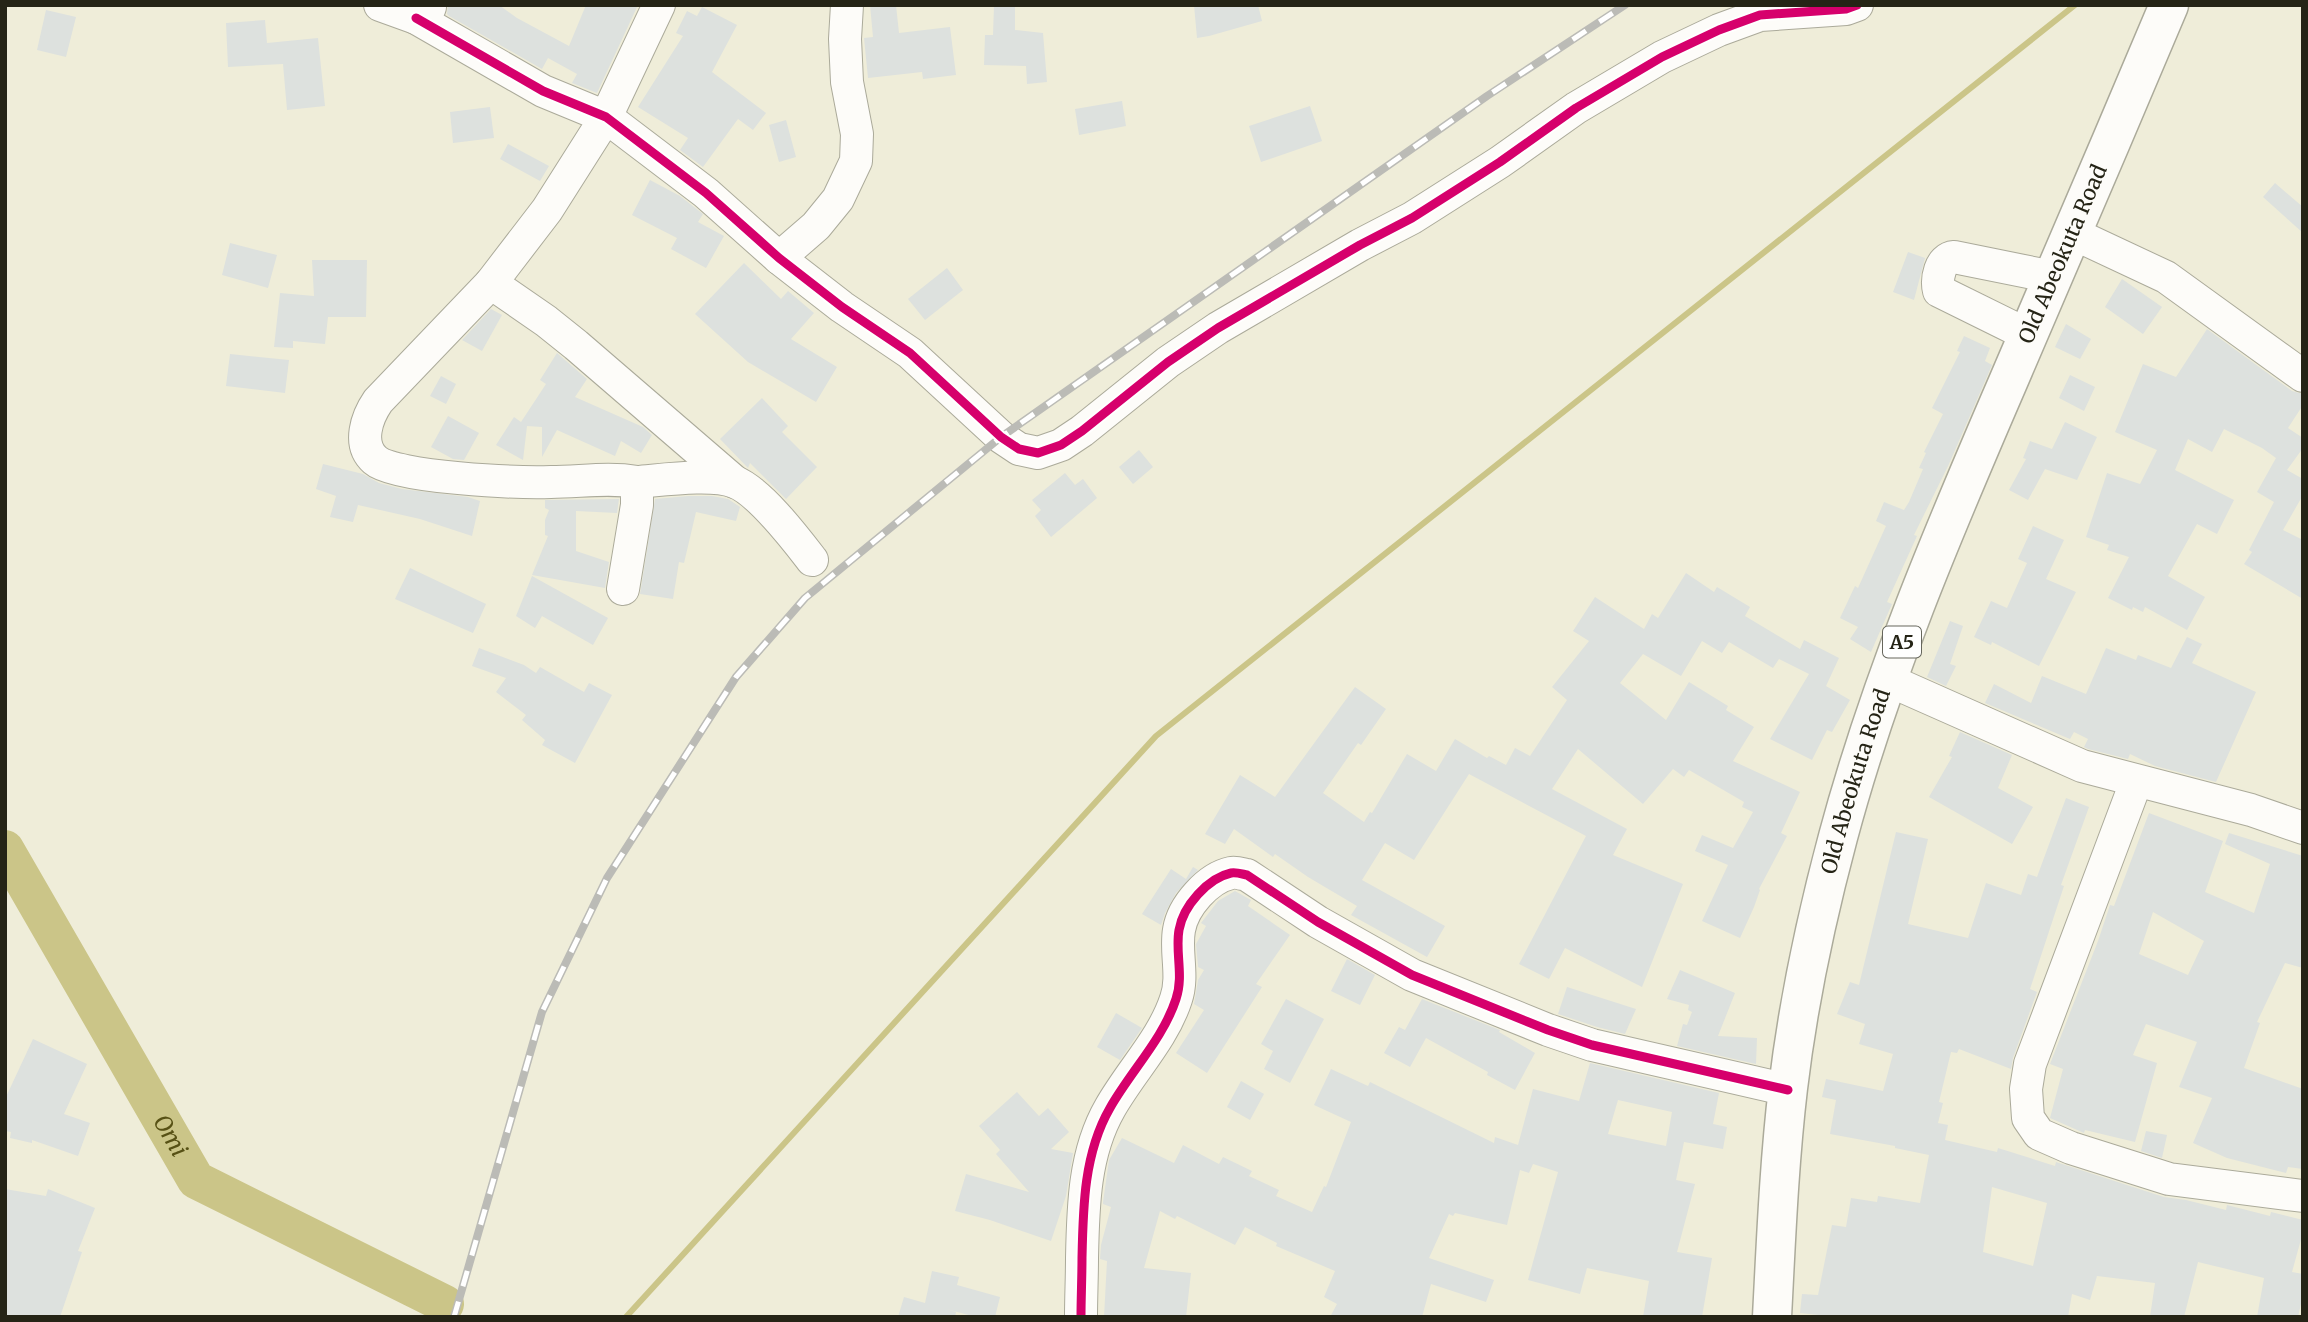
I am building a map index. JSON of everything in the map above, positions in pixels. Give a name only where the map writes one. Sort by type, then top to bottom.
[{"type":"highway","name":"Old Abeokuta Road","points":[[1772,1317],[1779,1182],[1795,1035],[1839,836],[1888,680],[1949,519],[2169,5]]},
{"type":"street","points":[[380,5],[423,12],[544,91],[606,117],[706,193],[779,258],[842,307],[910,353],[1001,437],[1019,449],[1038,453],[1061,445],[1082,431],[1168,362],[1218,328],[1360,245],[1412,218],[1500,162],[1576,108],[1662,57],[1719,30],[1760,15],[1846,9],[1857,5]]},
{"type":"street","points":[[659,5],[606,117],[547,211],[491,284],[378,401],[370,414],[365,435],[374,460],[392,468],[424,475],[551,482],[616,478],[637,482],[699,478],[735,482]]},
{"type":"street","points":[[779,258],[816,226],[838,199],[856,161],[857,134],[847,82],[847,5]]},
{"type":"street","points":[[2072,233],[2166,277],[2303,376]]},
{"type":"street","points":[[2028,335],[1939,291],[1937,285],[1943,262],[1954,257],[2053,277]]},
{"type":"street","points":[[1994,319],[2011,268]]},
{"type":"street","points":[[491,284],[556,329],[767,507],[812,560]]},
{"type":"street","points":[[624,589],[637,482]]},
{"type":"street","points":[[1888,680],[2082,766],[2251,810],[2303,828]]},
{"type":"street","points":[[2136,782],[2030,1064],[2026,1089],[2028,1118],[2039,1134],[2071,1148],[2169,1179],[2303,1196]]},
{"type":"street","points":[[1081,1317],[1083,1197],[1096,1139],[1109,1108],[1169,1016],[1177,997],[1180,975],[1179,929],[1189,907],[1203,889],[1233,873],[1247,875],[1318,922],[1412,975],[1548,1030],[1592,1045],[1788,1090]]},
{"type":"building","points":[[448,5],[499,5],[517,18],[569,46],[586,5],[638,5],[597,93],[572,83],[577,74],[548,58],[542,69],[449,16]]},
{"type":"building","points":[[870,5],[896,5],[899,33],[950,27],[956,75],[923,79],[922,72],[868,78],[864,38],[873,37]]},
{"type":"building","points":[[994,5],[1015,5],[1015,30],[1043,33],[1047,82],[1027,84],[1026,66],[984,65],[985,35],[993,35]]},
{"type":"building","points":[[1194,5],[1258,5],[1262,21],[1197,38]]},
{"type":"building","points":[[702,7],[737,25],[712,72],[766,113],[753,130],[738,119],[703,167],[680,150],[688,138],[638,107],[683,36],[676,33],[687,11],[697,16]]},
{"type":"building","points":[[46,10],[76,17],[66,57],[37,50]]},
{"type":"building","points":[[265,20],[267,43],[318,38],[325,106],[287,110],[283,64],[228,67],[226,23]]},
{"type":"building","points":[[1122,101],[1126,126],[1079,135],[1075,109]]},
{"type":"building","points":[[1310,106],[1322,141],[1261,162],[1249,126]]},
{"type":"building","points":[[490,107],[494,138],[453,143],[450,112]]},
{"type":"building","points":[[786,120],[796,157],[779,162],[769,125]]},
{"type":"building","points":[[508,144],[549,166],[540,181],[500,159]]},
{"type":"building","points":[[650,180],[680,196],[703,214],[698,222],[724,236],[706,268],[671,249],[677,238],[632,215]]},
{"type":"building","points":[[2275,183],[2303,207],[2303,233],[2263,197]]},
{"type":"building","points":[[230,243],[277,255],[268,288],[222,275]]},
{"type":"building","points":[[1908,252],[1925,258],[1914,300],[1893,292]]},
{"type":"building","points":[[312,260],[367,260],[366,317],[328,317],[325,344],[293,341],[293,348],[274,347],[280,293],[314,296]]},
{"type":"building","points":[[744,263],[781,299],[788,291],[814,313],[791,339],[837,367],[816,402],[748,362],[695,314]]},
{"type":"building","points":[[947,268],[963,290],[925,320],[908,299]]},
{"type":"building","points":[[2122,279],[2162,307],[2143,334],[2105,307]]},
{"type":"building","points":[[491,309],[502,315],[482,351],[462,340]]},
{"type":"building","points":[[2066,324],[2091,339],[2080,359],[2055,347]]},
{"type":"building","points":[[2207,329],[2292,391],[2303,394],[2303,405],[2288,428],[2303,438],[2303,448],[2287,470],[2303,479],[2303,495],[2283,530],[2303,540],[2303,599],[2244,564],[2274,502],[2257,492],[2276,458],[2224,429],[2212,452],[2188,439],[2175,470],[2234,500],[2217,534],[2197,524],[2168,576],[2205,597],[2187,630],[2145,607],[2143,612],[2133,607],[2132,610],[2108,598],[2129,557],[2107,550],[2109,545],[2086,537],[2107,473],[2140,484],[2157,450],[2115,432],[2143,364],[2176,377]]},
{"type":"building","points":[[1964,336],[1990,348],[1985,361],[1992,365],[1949,464],[1914,535],[1917,536],[1887,602],[1892,604],[1871,652],[1850,639],[1858,627],[1840,618],[1855,586],[1858,588],[1886,526],[1876,521],[1884,502],[1904,510],[1909,502],[1923,469],[1919,468],[1926,453],[1924,452],[1943,414],[1932,408],[1960,352],[1957,351]]},
{"type":"building","points":[[557,353],[587,379],[575,397],[643,427],[652,435],[641,453],[621,441],[615,456],[557,430],[542,457],[542,427],[527,426],[523,460],[496,445],[514,417],[521,422],[546,384],[540,380]]},
{"type":"building","points":[[230,354],[289,360],[285,393],[226,386]]},
{"type":"building","points":[[2070,375],[2095,387],[2084,411],[2059,398]]},
{"type":"building","points":[[441,376],[456,384],[446,404],[430,396]]},
{"type":"building","points":[[762,398],[788,426],[782,432],[817,467],[786,499],[750,463],[748,468],[720,439]]},
{"type":"building","points":[[448,416],[479,433],[464,460],[453,459],[431,447]]},
{"type":"building","points":[[2065,422],[2097,437],[2077,480],[2045,469],[2028,500],[2009,490],[2026,459],[2023,458],[2030,441],[2052,449]]},
{"type":"building","points":[[1139,450],[1153,467],[1133,484],[1119,467]]},
{"type":"building","points":[[323,464],[363,474],[379,483],[402,489],[468,497],[480,501],[472,536],[420,519],[358,505],[353,522],[330,517],[336,496],[316,489]]},
{"type":"building","points":[[1065,473],[1075,485],[1083,479],[1097,498],[1051,537],[1035,516],[1041,510],[1032,500]]},
{"type":"building","points":[[688,496],[728,499],[740,507],[736,521],[696,512],[684,563],[679,562],[673,599],[640,594],[655,499]]},
{"type":"building","points":[[619,499],[617,513],[576,511],[576,551],[609,562],[605,588],[532,575],[548,536],[545,535],[545,520],[549,510],[545,508],[545,500]]},
{"type":"building","points":[[2033,526],[2064,540],[2046,579],[2076,592],[2039,666],[1992,642],[1991,645],[1974,637],[1991,601],[2007,608],[2027,563],[2018,559]]},
{"type":"building","points":[[410,568],[486,604],[473,633],[395,599]]},
{"type":"building","points":[[1686,573],[1714,592],[1717,587],[1750,607],[1745,616],[1800,649],[1804,640],[1839,658],[1826,686],[1850,700],[1832,732],[1827,730],[1812,760],[1770,739],[1809,674],[1779,659],[1773,668],[1729,642],[1722,653],[1702,641],[1681,676],[1643,654],[1620,683],[1666,720],[1689,682],[1728,706],[1726,710],[1754,727],[1733,761],[1800,792],[1781,833],[1787,836],[1759,889],[1740,938],[1702,921],[1728,865],[1695,851],[1702,835],[1733,848],[1753,812],[1742,807],[1744,802],[1689,770],[1684,777],[1673,769],[1643,804],[1578,749],[1552,789],[1627,829],[1613,855],[1683,884],[1642,987],[1565,948],[1549,979],[1519,964],[1586,836],[1469,774],[1414,860],[1385,843],[1362,880],[1445,926],[1427,957],[1351,915],[1357,906],[1275,854],[1273,857],[1234,829],[1225,844],[1205,834],[1240,775],[1275,797],[1355,687],[1386,709],[1323,793],[1364,822],[1407,754],[1436,771],[1455,739],[1487,758],[1489,756],[1506,765],[1515,748],[1530,756],[1567,700],[1552,687],[1589,641],[1573,631],[1595,597],[1644,629],[1652,614],[1658,618]]},
{"type":"building","points":[[532,576],[608,618],[593,645],[542,616],[535,628],[516,616]]},
{"type":"building","points":[[1950,621],[1963,626],[1950,664],[1956,666],[1946,686],[1927,677]]},
{"type":"building","points":[[2187,637],[2202,644],[2192,663],[2256,692],[2216,782],[2155,766],[2130,754],[2128,759],[2088,749],[2084,747],[2088,739],[2074,732],[2070,739],[1985,703],[1994,684],[2031,703],[2042,676],[2086,694],[2106,648],[2136,660],[2138,655],[2171,668]]},
{"type":"building","points":[[479,648],[524,665],[536,673],[540,667],[584,692],[589,683],[612,695],[575,763],[542,745],[545,740],[522,720],[526,715],[496,692],[506,678],[472,666]]},
{"type":"building","points":[[1960,732],[2012,755],[1998,788],[2033,807],[2012,844],[1929,797],[1952,757],[1949,756]]},
{"type":"building","points":[[2066,798],[2089,807],[2061,885],[2064,886],[2030,989],[2037,992],[2011,1069],[1959,1049],[1957,1053],[1951,1052],[1939,1102],[1943,1103],[1938,1123],[1948,1125],[1945,1140],[1997,1152],[1998,1148],[2055,1166],[2056,1162],[2164,1197],[2226,1210],[2227,1205],[2270,1216],[2271,1212],[2303,1220],[2303,1232],[2292,1272],[2303,1274],[2303,1295],[2298,1317],[2257,1317],[2264,1278],[2198,1262],[2184,1317],[2150,1317],[2155,1283],[2097,1276],[2090,1300],[2072,1294],[2068,1317],[1837,1317],[1800,1313],[1802,1294],[1818,1295],[1832,1225],[1846,1227],[1851,1198],[1877,1202],[1878,1196],[1920,1203],[1929,1155],[1830,1134],[1836,1100],[1822,1097],[1826,1079],[1883,1091],[1893,1054],[1859,1044],[1865,1024],[1837,1014],[1850,982],[1859,985],[1896,832],[1928,839],[1908,924],[1968,938],[1986,883],[2021,895],[2028,874],[2037,877]],"holes":[[[1992,1187],[2047,1203],[2033,1266],[1983,1252]]]},
{"type":"building","points":[[2149,813],[2223,841],[2205,892],[2254,913],[2270,864],[2225,844],[2229,833],[2303,856],[2303,968],[2285,963],[2257,1022],[2260,1023],[2244,1068],[2303,1089],[2303,1169],[2288,1167],[2286,1173],[2227,1158],[2193,1143],[2212,1098],[2179,1087],[2197,1042],[2146,1024],[2133,1055],[2157,1063],[2135,1142],[2085,1130],[2084,1133],[2050,1118],[2063,1069],[2050,1064],[2110,905],[2114,906]],"holes":[[[2153,912],[2204,941],[2188,975],[2139,954]]]},
{"type":"building","points":[[1193,867],[1198,870],[1176,893],[1161,925],[1142,914],[1171,869],[1186,879]]},
{"type":"building","points":[[1235,891],[1251,900],[1248,906],[1290,935],[1256,984],[1262,987],[1207,1073],[1176,1053],[1204,1010],[1194,1004],[1198,980],[1204,970],[1198,967],[1196,944],[1206,926],[1201,923],[1218,901]]},
{"type":"building","points":[[1347,959],[1375,975],[1360,1005],[1331,991]]},
{"type":"building","points":[[1680,970],[1735,993],[1718,1036],[1757,1038],[1756,1064],[1677,1046],[1683,1024],[1687,1025],[1692,1012],[1688,1010],[1689,1005],[1667,999]]},
{"type":"building","points":[[1567,987],[1636,1009],[1625,1034],[1558,1014]]},
{"type":"building","points":[[1286,999],[1324,1019],[1290,1083],[1264,1069],[1273,1051],[1261,1044]]},
{"type":"building","points":[[1422,999],[1500,1030],[1499,1032],[1535,1053],[1515,1090],[1426,1038],[1410,1067],[1384,1053],[1399,1027],[1405,1030]]},
{"type":"building","points":[[1116,1013],[1142,1028],[1120,1060],[1097,1047]]},
{"type":"building","points":[[33,1039],[87,1064],[64,1114],[90,1123],[78,1156],[32,1140],[32,1143],[10,1138],[11,1132],[5,1131],[5,1099]]},
{"type":"building","points":[[1590,1063],[1719,1093],[1713,1124],[1727,1127],[1723,1149],[1684,1142],[1676,1180],[1695,1184],[1677,1252],[1712,1258],[1702,1317],[1643,1317],[1649,1281],[1587,1268],[1580,1294],[1528,1280],[1558,1172],[1533,1164],[1529,1173],[1520,1170],[1507,1225],[1455,1213],[1453,1216],[1449,1214],[1429,1258],[1494,1280],[1486,1302],[1431,1284],[1422,1317],[1330,1317],[1337,1304],[1324,1297],[1335,1271],[1276,1246],[1277,1243],[1245,1227],[1235,1245],[1177,1216],[1175,1219],[1160,1211],[1144,1268],[1191,1273],[1186,1317],[1104,1317],[1107,1261],[1100,1259],[1111,1207],[1103,1202],[1109,1160],[1122,1138],[1174,1163],[1183,1145],[1219,1164],[1223,1157],[1252,1171],[1249,1176],[1279,1190],[1276,1196],[1312,1212],[1324,1186],[1326,1187],[1351,1122],[1314,1105],[1331,1069],[1368,1086],[1370,1082],[1494,1143],[1495,1137],[1518,1145],[1533,1089],[1579,1101]],"holes":[[[1618,1100],[1672,1112],[1666,1146],[1608,1134]]]},
{"type":"building","points":[[1241,1081],[1264,1094],[1250,1120],[1227,1107]]},
{"type":"building","points":[[1017,1092],[1039,1116],[1048,1108],[1069,1132],[1051,1149],[1073,1153],[1066,1196],[1051,1241],[955,1211],[966,1174],[1029,1192],[996,1154],[1000,1150],[979,1126]]},
{"type":"building","points":[[2146,1131],[2167,1135],[2162,1158],[2141,1151]]},
{"type":"building","points":[[5,1189],[46,1196],[48,1189],[95,1208],[78,1251],[82,1252],[60,1317],[5,1317]]},
{"type":"building","points":[[932,1271],[959,1277],[957,1285],[1000,1297],[995,1317],[976,1317],[946,1309],[956,1312],[955,1317],[898,1317],[904,1297],[925,1303]]},
{"type":"waterway","points":[[626,1317],[1156,736],[2075,5]]},
{"type":"waterway","name":"Omi","points":[[5,849],[196,1180],[445,1304]]},
{"type":"railway","points":[[454,1317],[542,1012],[607,878],[736,677],[805,598],[1001,437],[1487,96],[1625,5]]},
{"type":"cycle path","points":[[416,18],[543,91],[606,117],[706,193],[779,258],[842,307],[910,353],[1001,437],[1019,449],[1038,453],[1061,445],[1082,431],[1168,362],[1218,328],[1360,245],[1412,218],[1500,162],[1576,108],[1662,57],[1719,30],[1760,15],[1846,9],[1857,5]]},
{"type":"cycle path","points":[[1081,1317],[1084,1200],[1090,1162],[1101,1125],[1118,1094],[1163,1028],[1176,999],[1181,921],[1191,903],[1205,887],[1231,873],[1247,875],[1318,922],[1412,975],[1548,1030],[1592,1045],[1788,1090]]}]
